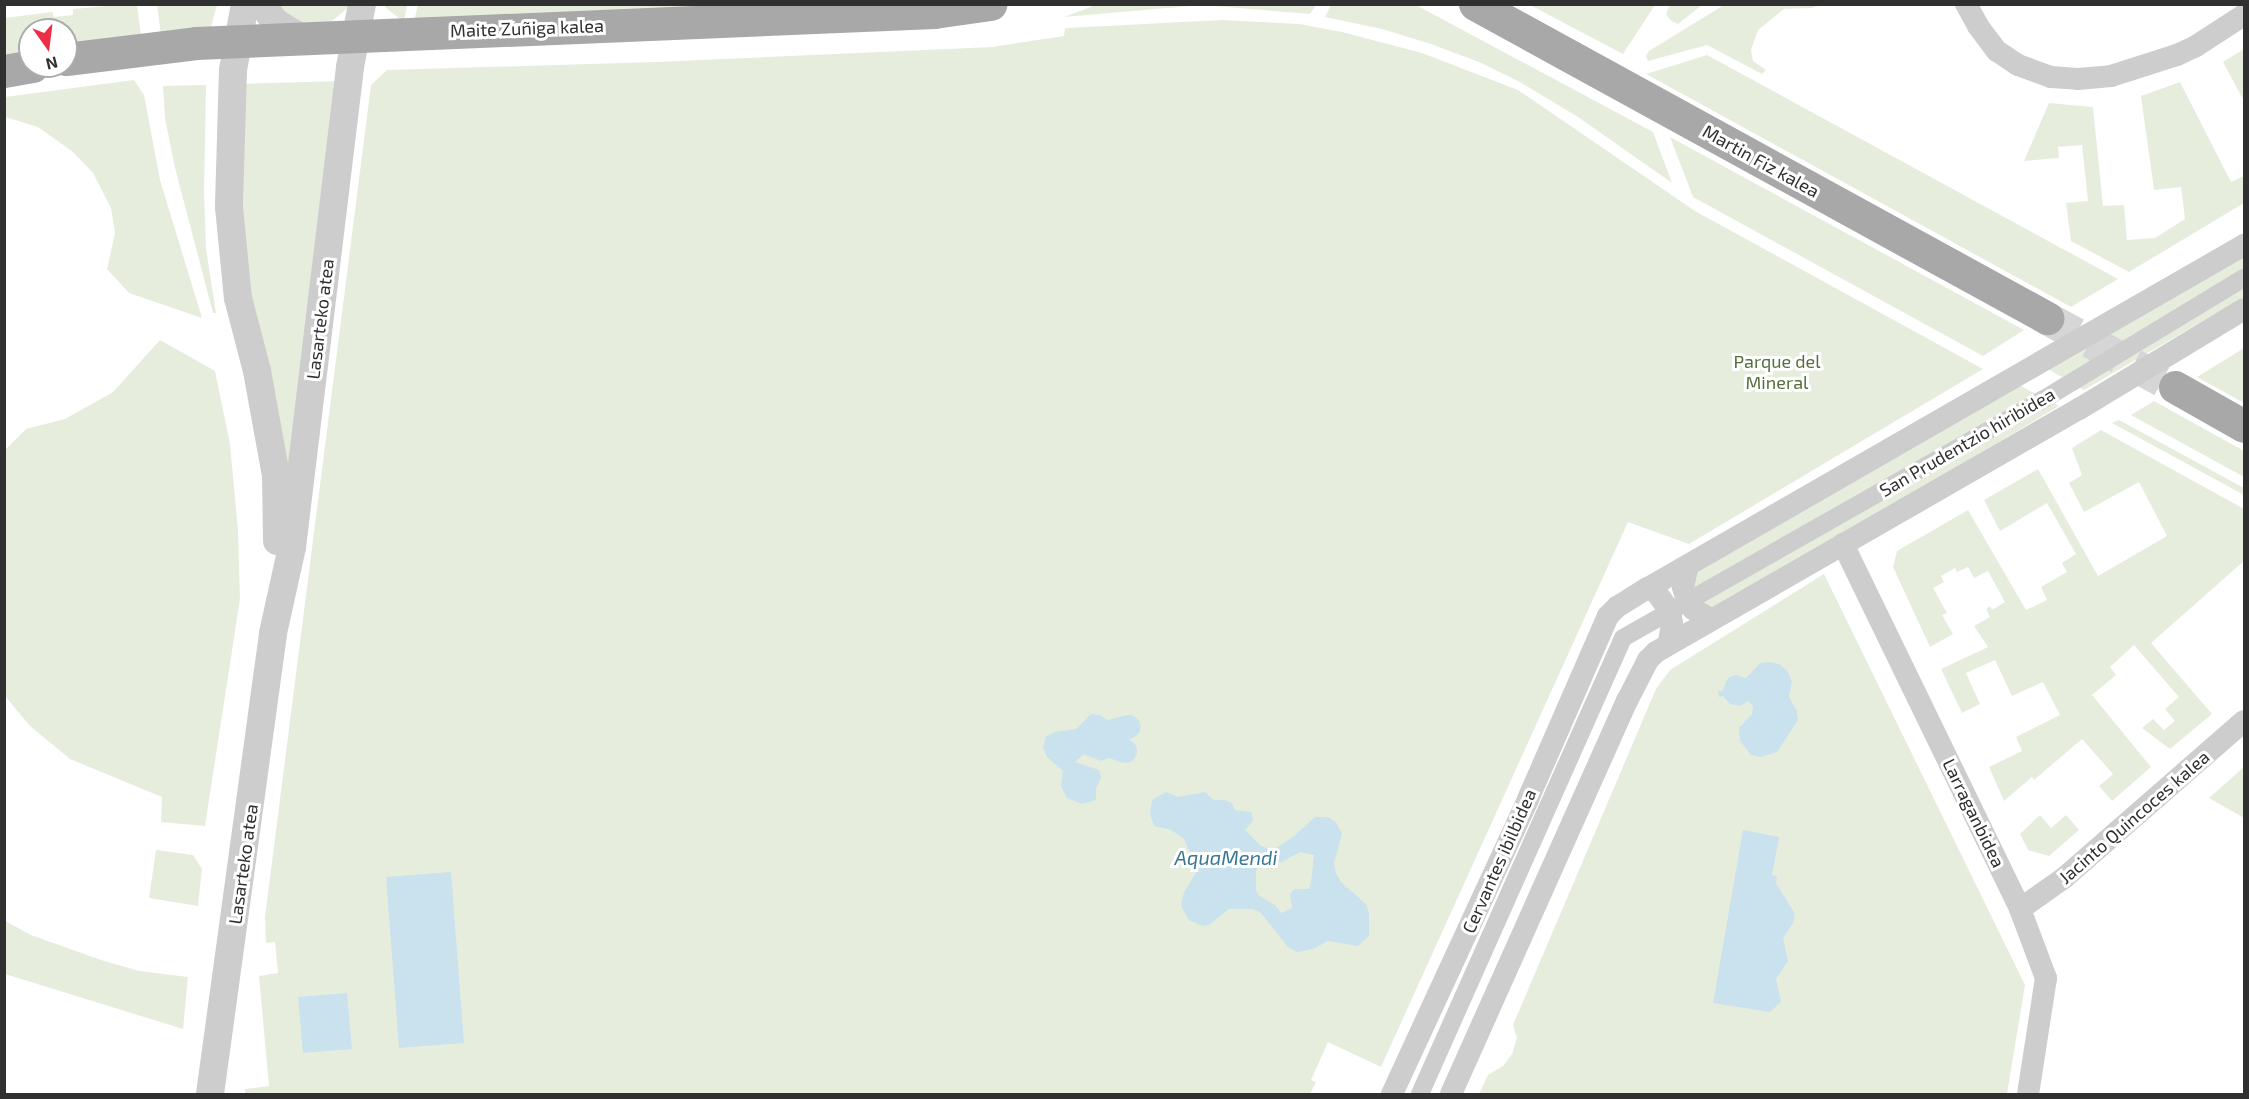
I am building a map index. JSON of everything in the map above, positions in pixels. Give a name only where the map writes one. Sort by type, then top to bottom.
[{"type":"main road","name":"Maite Zuñiga kalea","points":[[78,57],[151,47],[355,36],[934,12],[990,4]]},
{"type":"main road","name":"Martin Fiz kalea","points":[[1475,4],[2047,318]]},
{"type":"main road","points":[[2175,387],[2244,426]]},
{"type":"street","name":"Lasarteko atea","points":[[245,4],[237,42],[229,207],[238,298],[259,381],[276,476],[278,512],[273,633]]},
{"type":"street","points":[[262,4],[275,22],[303,39]]},
{"type":"street","name":"Lasarteko atea","points":[[210,1095],[273,633],[292,547],[355,36],[362,4]]},
{"type":"street","points":[[1966,4],[1978,26],[1997,51],[2018,65],[2051,77],[2078,80],[2111,76],[2177,55],[2196,46],[2244,15]]},
{"type":"street","name":"San Prudentzio hiribidea","points":[[1602,625],[1617,607],[1648,588],[2244,244]]},
{"type":"street","name":"San Prudentzio hiribidea","points":[[1623,638],[2044,399],[2244,278]]},
{"type":"street","name":"San Prudentzio hiribidea","points":[[1669,642],[2079,409],[2244,309]]},
{"type":"street","name":"Larraganbidea","points":[[1843,544],[2020,909],[2046,978],[2028,1095]]},
{"type":"street","points":[[1451,1095],[1627,701],[1648,660],[1669,642],[1688,565]]},
{"type":"street","points":[[1648,588],[1678,606],[1693,609],[1711,619]]},
{"type":"street","name":"Cervantes ibilbidea","points":[[1392,1095],[1528,799],[1602,625]]},
{"type":"street","name":"Cervantes ibilbidea","points":[[1420,1095],[1623,638]]},
{"type":"street","name":"Jacinto Quincoces kalea","points":[[2020,909],[2064,878],[2244,721]]},
{"type":"green space","points":[[418,4],[923,5],[414,22]]},
{"type":"green space","points":[[1096,4],[1316,5],[1310,14],[1202,5],[1064,17]]},
{"type":"green space","points":[[1670,4],[1702,5],[1678,24],[1671,21],[1666,14]]},
{"type":"green space","points":[[137,5],[141,34],[78,43],[78,18],[18,18],[18,56],[5,58],[5,18],[52,12],[54,17],[73,15],[73,9]]},
{"type":"green space","points":[[157,5],[217,5],[210,30],[161,36]]},
{"type":"green space","points":[[272,5],[351,5],[332,21],[305,25]]},
{"type":"green space","points":[[384,5],[407,5],[404,22],[386,8]]},
{"type":"green space","points":[[1331,5],[1416,5],[1653,132],[1672,183],[1578,117],[1518,81],[1479,62],[1431,44],[1382,29],[1325,17]]},
{"type":"green space","points":[[1530,5],[1655,5],[1623,54]]},
{"type":"green space","points":[[1724,5],[1822,5],[1811,8],[1784,9],[1758,30],[1751,50],[1753,61],[1766,70],[1762,74],[1707,45],[1648,61],[1646,56],[1649,51]]},
{"type":"green space","name":"Parque del Mineral","points":[[1223,20],[1299,24],[1342,32],[1422,53],[1518,90],[1695,211],[1983,369],[1689,544],[1628,522],[1381,1067],[1328,1042],[1311,1080],[1316,1082],[1310,1094],[245,1094],[245,1089],[269,1086],[259,976],[278,973],[275,942],[266,943],[265,917],[371,85],[387,70],[656,62],[992,47],[1064,36],[1065,28]]},
{"type":"green space","points":[[2244,49],[2244,101],[2223,62]]},
{"type":"green space","points":[[1707,55],[2118,279],[2071,307],[1646,74]]},
{"type":"green space","points":[[134,80],[144,95],[160,180],[202,318],[129,293],[107,269],[115,233],[111,208],[93,173],[73,152],[38,127],[5,117],[5,97]]},
{"type":"green space","points":[[341,81],[296,442],[284,479],[238,249],[241,84]]},
{"type":"green space","points":[[2180,82],[2231,182],[2244,176],[2244,203],[2129,272],[2071,241],[2066,203],[2088,201],[2082,145],[2058,147],[2059,158],[2024,161],[2049,103],[2093,107],[2103,206],[2124,205],[2127,240],[2155,238],[2185,219],[2181,187],[2154,190],[2141,96]]},
{"type":"green space","points":[[206,85],[204,193],[206,249],[216,313],[213,313],[175,168],[165,118],[163,86]]},
{"type":"green space","points":[[1670,137],[2024,330],[1983,356],[1693,197]]},
{"type":"green space","points":[[2244,251],[2244,297],[2084,390],[2046,368]]},
{"type":"green space","points":[[160,340],[215,371],[230,444],[238,531],[240,599],[205,826],[161,822],[162,797],[70,759],[30,726],[5,696],[5,450],[26,429],[65,419],[113,392]]},
{"type":"green space","points":[[2244,348],[2244,403],[2197,377]]},
{"type":"green space","points":[[2019,385],[2059,406],[1713,612],[1689,593],[1695,570]]},
{"type":"green space","points":[[2154,401],[2244,451],[2244,477],[2131,415]]},
{"type":"green space","points":[[2119,420],[2244,488],[2244,495],[2112,423]]},
{"type":"green space","points":[[2101,430],[2244,509],[2244,561],[2151,643],[2212,714],[2170,749],[2142,728],[2153,719],[2164,730],[2175,721],[2165,709],[2179,697],[2134,645],[2110,667],[2116,675],[2092,695],[2151,767],[2112,801],[2099,786],[2113,774],[2082,739],[2034,780],[2032,777],[2004,801],[1989,767],[2022,751],[2016,737],[2060,715],[2043,682],[2012,696],[1995,660],[1966,673],[1980,704],[1962,713],[1941,669],[1988,647],[1974,626],[1990,617],[1986,609],[1990,606],[1992,610],[2005,602],[1988,571],[1974,578],[1968,567],[1957,572],[1955,568],[1941,576],[1944,582],[1933,588],[1947,613],[1942,615],[1953,634],[1930,647],[1893,567],[1897,551],[1968,510],[2026,610],[2047,600],[2041,587],[2067,572],[2062,563],[2076,554],[2047,503],[2000,531],[1984,500],[2038,469],[2098,576],[2167,536],[2139,482],[2084,512],[2069,483],[2082,475],[2072,448]]},
{"type":"green space","points":[[1824,574],[2025,985],[2007,1094],[1479,1094],[1488,1075],[1503,1066],[1512,1054],[1517,1038],[1513,1025],[1656,689],[1670,670]]},
{"type":"green space","points":[[2244,767],[2244,818],[2209,798]]},
{"type":"green space","points":[[2040,815],[2051,828],[2066,815],[2079,830],[2049,856],[2028,850],[2020,834]]},
{"type":"green space","points":[[156,850],[193,855],[202,869],[198,906],[149,898]]},
{"type":"green space","points":[[5,921],[31,935],[101,960],[139,971],[188,977],[183,1029],[5,974]]},
{"type":"water","points":[[1771,662],[1781,665],[1788,672],[1792,682],[1789,697],[1797,711],[1798,720],[1777,752],[1760,757],[1751,755],[1740,741],[1739,728],[1752,714],[1753,706],[1748,701],[1740,706],[1730,704],[1723,696],[1719,697],[1718,691],[1722,691],[1728,678],[1735,675],[1746,678],[1760,663]]},
{"type":"water","points":[[1091,714],[1100,715],[1110,722],[1115,735],[1109,758],[1101,761],[1084,754],[1075,762],[1099,770],[1101,778],[1096,788],[1096,800],[1082,804],[1067,798],[1061,786],[1063,771],[1047,757],[1043,747],[1046,736],[1055,732],[1076,729]]},
{"type":"water","name":"AquaMendi","points":[[1166,792],[1178,797],[1205,792],[1214,800],[1225,800],[1232,803],[1235,810],[1251,812],[1253,821],[1245,830],[1261,846],[1270,849],[1276,848],[1293,837],[1315,817],[1328,817],[1336,822],[1342,834],[1334,863],[1336,873],[1341,882],[1366,904],[1369,914],[1369,936],[1358,946],[1328,941],[1313,949],[1297,952],[1288,947],[1261,913],[1253,909],[1229,909],[1209,925],[1203,926],[1189,920],[1181,906],[1184,892],[1196,873],[1196,864],[1183,838],[1171,830],[1154,826],[1150,814],[1152,800]],"holes":[[[1300,852],[1314,855],[1309,889],[1294,889],[1290,894],[1292,908],[1281,913],[1275,905],[1259,896],[1256,890],[1256,870],[1264,863],[1282,862]]]},
{"type":"water","points":[[1743,830],[1779,837],[1772,875],[1777,876],[1776,883],[1795,914],[1793,923],[1783,938],[1788,961],[1776,979],[1781,1002],[1770,1012],[1713,1003]]},
{"type":"water","points":[[451,872],[464,1043],[399,1048],[386,877]]},
{"type":"water","points":[[347,993],[352,1049],[303,1053],[298,997]]},
{"type":"waterway","points":[[1113,731],[1128,727]]},
{"type":"waterway","points":[[1112,746],[1125,751]]},
{"type":"tunnel","points":[[2047,318],[2175,387]]}]
